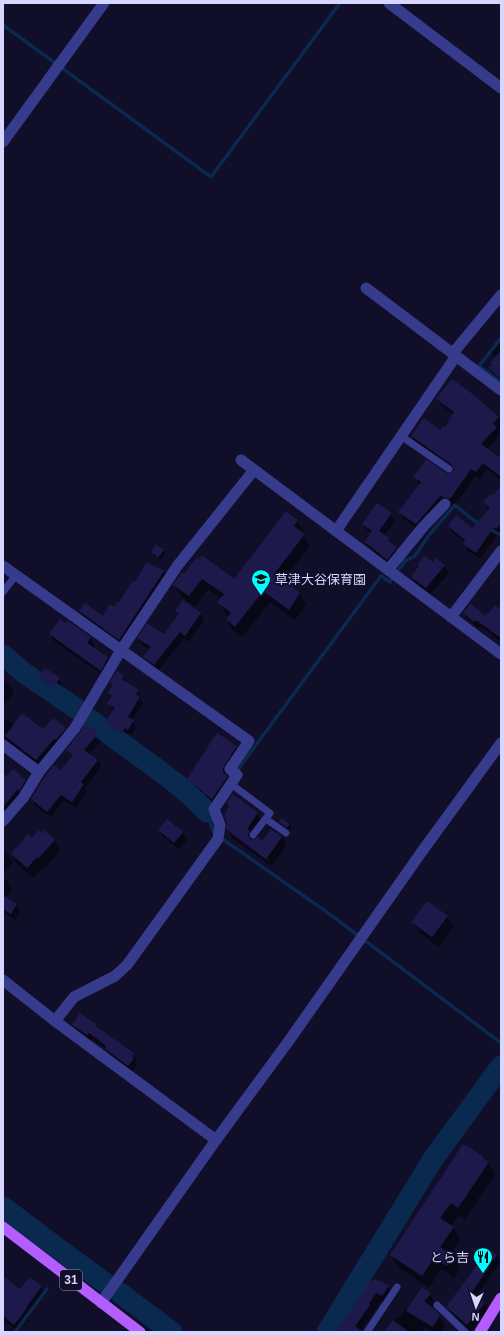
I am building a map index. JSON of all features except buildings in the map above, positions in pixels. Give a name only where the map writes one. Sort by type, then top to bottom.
[{"type":"main road","name":"31","points":[[3,1227],[140,1332]]},
{"type":"main road","points":[[480,1332],[501,1298]]},
{"type":"street","points":[[3,142],[104,3]]},
{"type":"street","points":[[389,3],[501,88]]},
{"type":"street","points":[[366,288],[501,390]]},
{"type":"street","points":[[336,531],[455,355],[501,295]]},
{"type":"street","points":[[241,460],[501,654]]},
{"type":"street","points":[[3,821],[23,798],[40,772],[75,728],[121,650],[178,565],[254,470]]},
{"type":"street","points":[[388,570],[423,527],[445,504]]},
{"type":"street","points":[[450,617],[501,551]]},
{"type":"street","points":[[3,566],[249,741],[230,769],[237,776],[214,809],[220,825],[218,839],[127,965],[115,976],[74,997],[55,1021]]},
{"type":"street","points":[[101,1303],[501,743]]},
{"type":"street","points":[[3,745],[40,772]]},
{"type":"street","points":[[3,980],[55,1021],[216,1140]]},
{"type":"lane","points":[[401,436],[449,469]]},
{"type":"lane","points":[[3,592],[16,575]]},
{"type":"lane","points":[[231,784],[270,813],[252,835]]},
{"type":"lane","points":[[266,818],[286,833]]},
{"type":"lane","points":[[367,1332],[397,1287]]},
{"type":"lane","points":[[437,1305],[465,1332]]},
{"type":"waterway","points":[[3,25],[211,177],[340,3]]},
{"type":"waterway","points":[[501,338],[479,366],[501,382]]},
{"type":"waterway","points":[[236,772],[381,576],[390,582],[405,561],[415,556],[429,535],[455,505],[480,524]]},
{"type":"waterway","points":[[487,528],[501,535]]},
{"type":"waterway","points":[[3,655],[24,673],[77,709]]},
{"type":"waterway","points":[[91,720],[165,775],[207,812]]},
{"type":"waterway","points":[[211,806],[207,812],[214,833],[331,915],[501,1043]]},
{"type":"waterway","points":[[327,1332],[433,1159],[501,1066]]},
{"type":"waterway","points":[[3,1207],[104,1282]]},
{"type":"waterway","points":[[15,1332],[47,1289]]},
{"type":"waterway","points":[[120,1293],[172,1332]]},
{"type":"place","name":"草津大谷保育園","points":[[261,596]]},
{"type":"place","name":"とら吉","points":[[483,1274]]}]
